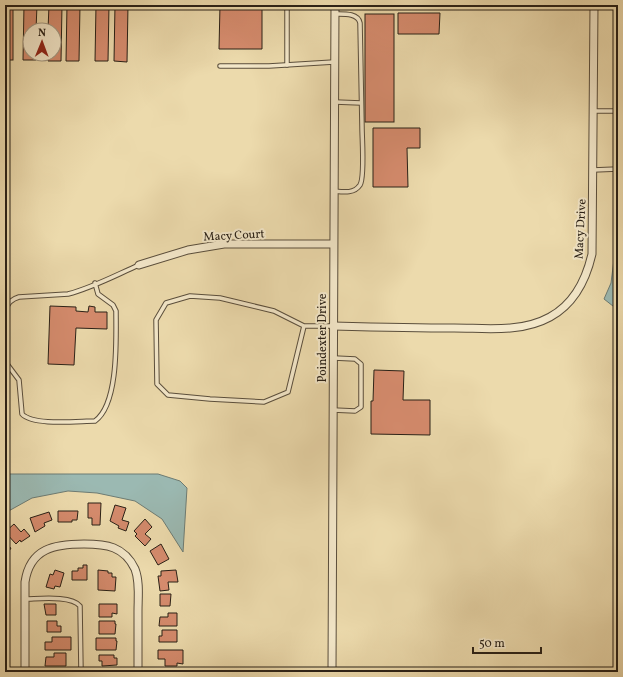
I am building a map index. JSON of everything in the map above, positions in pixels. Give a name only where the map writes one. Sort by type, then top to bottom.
[{"type":"street","name":"Poindexter Drive","points":[[332,672],[335,5]]},
{"type":"street","name":"Macy Drive","points":[[333,326],[525,327],[550,317],[561,309],[579,290],[589,266],[592,254],[594,5]]},
{"type":"street","name":"Macy Court","points":[[139,265],[188,250],[224,244],[333,244]]},
{"type":"street","points":[[24,672],[25,578],[32,561],[45,549],[58,545],[101,544],[113,547],[124,554],[134,568],[138,586],[138,672]]},
{"type":"lane","points":[[287,5],[287,65]]},
{"type":"lane","points":[[594,5],[618,6]]},
{"type":"lane","points":[[333,191],[354,191],[360,185],[362,177],[362,103],[359,19],[356,16],[334,14]]},
{"type":"lane","points":[[220,66],[287,65],[334,62]]},
{"type":"lane","points":[[334,102],[362,103]]},
{"type":"lane","points":[[593,111],[618,111]]},
{"type":"lane","points":[[593,170],[618,169]]},
{"type":"lane","points":[[95,283],[98,294],[113,305],[116,311],[114,370],[111,390],[104,412],[95,421],[38,422],[26,418],[22,414],[19,380],[7,364],[6,309],[8,303],[14,298],[19,297],[68,294],[139,265]]},
{"type":"lane","points":[[304,326],[288,392],[264,402],[168,395],[157,384],[156,320],[166,302],[190,296],[220,298],[274,311],[304,326],[333,326]]},
{"type":"lane","points":[[332,410],[355,411],[361,407],[361,364],[355,359],[333,358]]},
{"type":"lane","points":[[25,599],[70,600],[80,606],[81,672]]},
{"type":"water","points":[[618,228],[618,310],[604,299],[611,283]]},
{"type":"water","points":[[5,474],[158,474],[180,481],[187,488],[183,552],[162,519],[135,501],[97,493],[68,491],[32,498],[5,513]]},
{"type":"building","points":[[5,5],[13,5],[13,60],[5,60]]},
{"type":"building","points":[[24,5],[37,5],[36,22],[24,22]]},
{"type":"building","points":[[49,5],[62,5],[62,22],[48,22]]},
{"type":"building","points":[[67,5],[80,5],[79,61],[66,61]]},
{"type":"building","points":[[96,5],[109,5],[108,61],[95,61]]},
{"type":"building","points":[[115,5],[128,5],[127,62],[114,61]]},
{"type":"building","points":[[220,5],[262,5],[262,49],[219,49]]},
{"type":"building","points":[[398,13],[440,13],[439,34],[398,34]]},
{"type":"building","points":[[365,14],[394,14],[394,122],[365,122]]},
{"type":"building","points":[[373,128],[420,128],[420,148],[407,148],[408,187],[373,187]]},
{"type":"building","points":[[50,306],[76,307],[76,311],[88,312],[89,306],[95,307],[95,312],[107,312],[107,329],[76,328],[74,365],[48,364]]},
{"type":"building","points":[[374,370],[404,371],[403,400],[430,400],[430,435],[371,434],[371,401],[373,401]]},
{"type":"building","points":[[88,503],[101,503],[100,525],[92,525],[92,518],[88,518]]},
{"type":"building","points":[[115,505],[126,508],[122,520],[129,522],[126,531],[118,528],[119,526],[110,521]]},
{"type":"building","points":[[58,511],[78,511],[77,520],[72,520],[72,522],[58,522]]},
{"type":"building","points":[[49,512],[52,520],[44,523],[45,526],[35,532],[30,518]]},
{"type":"building","points":[[145,519],[152,527],[145,534],[151,539],[145,546],[135,536],[137,534],[134,531]]},
{"type":"building","points":[[14,524],[21,532],[24,529],[30,536],[21,542],[20,540],[16,544],[5,532]]},
{"type":"building","points":[[161,544],[169,559],[158,565],[150,551]]},
{"type":"building","points":[[5,545],[11,548],[5,558]]},
{"type":"building","points":[[83,565],[87,565],[87,580],[72,580],[72,571],[78,571],[78,568],[83,568]]},
{"type":"building","points":[[55,570],[64,573],[60,587],[55,586],[54,589],[46,587],[50,574],[53,575]]},
{"type":"building","points":[[98,570],[108,571],[108,573],[112,573],[112,577],[116,577],[115,591],[98,590]]},
{"type":"building","points":[[176,570],[178,582],[168,582],[169,590],[160,591],[158,576],[161,576],[161,571]]},
{"type":"building","points":[[160,594],[171,594],[170,606],[160,606]]},
{"type":"building","points":[[44,604],[56,604],[56,615],[46,615]]},
{"type":"building","points":[[99,604],[117,604],[117,614],[112,613],[112,617],[99,617]]},
{"type":"building","points":[[168,613],[177,613],[177,626],[159,626],[160,617],[168,617]]},
{"type":"building","points":[[47,621],[57,621],[57,626],[61,626],[61,632],[47,632]]},
{"type":"building","points":[[99,621],[115,621],[115,634],[99,634]]},
{"type":"building","points":[[162,630],[177,630],[177,642],[159,642],[159,636],[162,636]]},
{"type":"building","points":[[52,637],[71,637],[71,650],[45,650],[45,642],[52,642]]},
{"type":"building","points":[[96,638],[116,638],[116,650],[96,650]]},
{"type":"building","points":[[158,650],[183,650],[183,664],[177,663],[177,666],[165,666],[165,659],[158,659]]},
{"type":"building","points":[[54,653],[66,653],[66,666],[45,666],[46,657],[54,657]]},
{"type":"building","points":[[99,655],[114,655],[114,658],[117,658],[117,665],[102,666],[102,661],[99,661]]}]
